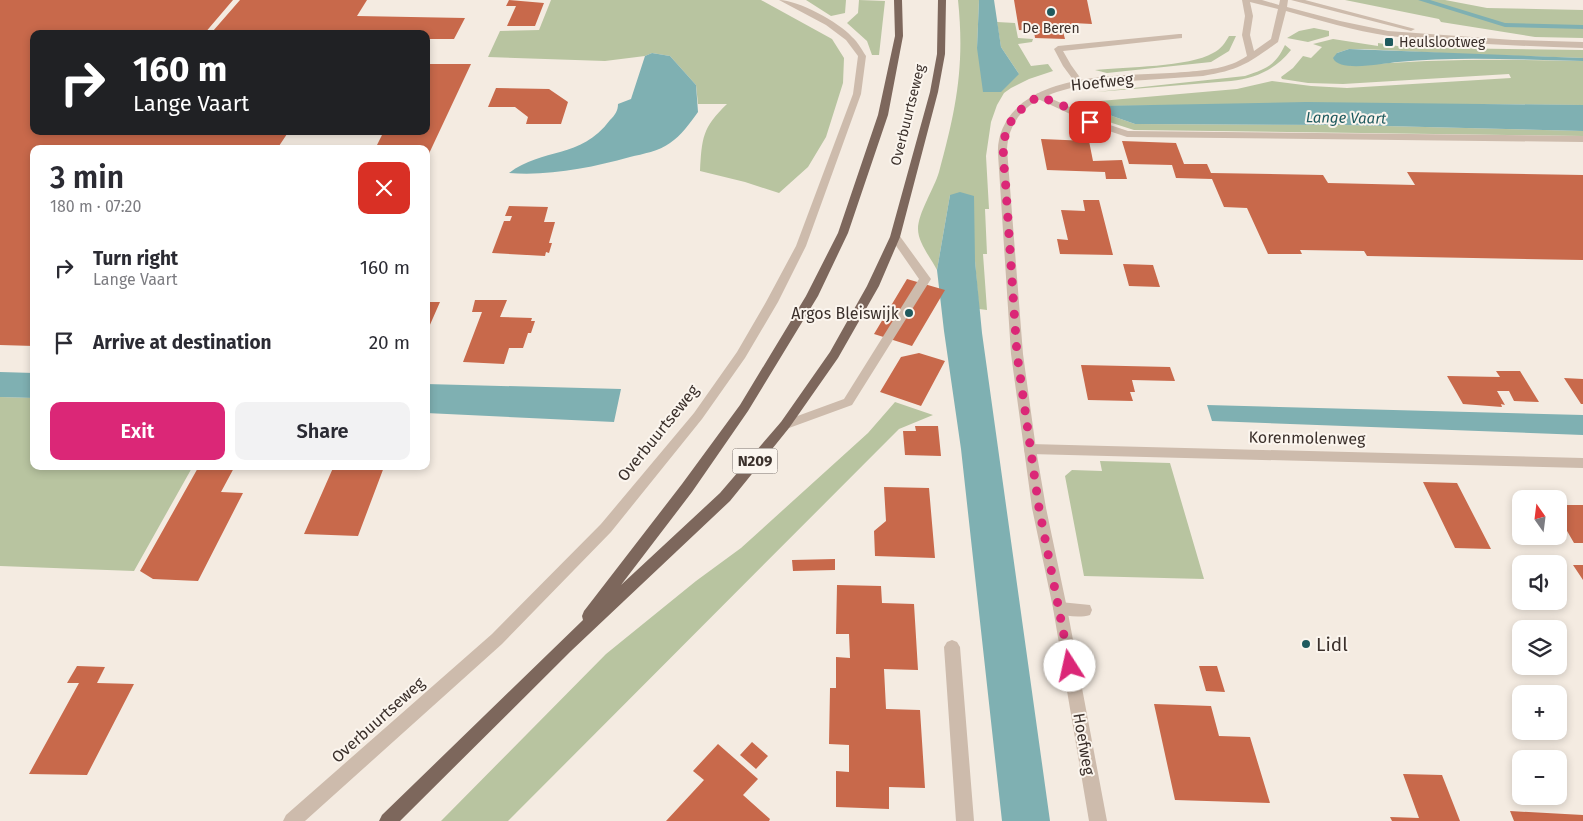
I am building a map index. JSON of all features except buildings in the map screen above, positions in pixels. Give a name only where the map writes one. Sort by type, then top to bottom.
[{"type":"main road","name":"Overbuurtseweg","points":[[566,646],[688,488],[744,408],[812,296],[843,234],[883,115],[900,36],[898,0]]},
{"type":"main road","name":"Overbuurtseweg","points":[[388,821],[566,646],[725,497],[785,425],[834,355],[873,286],[894,237],[934,92],[941,54],[942,0]]},
{"type":"street","name":"Overbuurtseweg","points":[[292,821],[497,639],[599,535],[698,416],[741,356],[801,246],[857,94],[862,56],[849,38],[829,23],[782,0]]},
{"type":"street","points":[[1246,0],[1249,16],[1246,35],[1251,56]]},
{"type":"street","points":[[1253,0],[1284,4],[1339,23],[1388,32],[1513,43],[1583,44]]},
{"type":"street","points":[[1294,0],[1373,18],[1432,35]]},
{"type":"street","name":"Hoefweg","points":[[1098,821],[1060,608],[1039,508],[1017,354],[1002,149],[1005,133],[1017,112],[1039,96],[1064,86],[1223,70],[1242,64],[1274,40],[1284,4]]},
{"type":"street","points":[[1080,83],[1067,66],[1058,49],[1178,36]]},
{"type":"street","points":[[1039,96],[1066,107],[1090,122],[1127,134],[1583,139]]},
{"type":"street","points":[[785,425],[848,402],[925,279],[894,237]]},
{"type":"street","name":"Korenmolenweg","points":[[1030,449],[1583,463]]},
{"type":"street","points":[[1060,608],[1084,610]]},
{"type":"street","points":[[952,647],[965,821]]},
{"type":"green space","points":[[551,0],[761,0],[832,39],[844,58],[843,83],[826,137],[808,167],[779,193],[700,171],[705,134],[713,120],[727,104],[698,104],[696,85],[670,56],[652,53],[645,56],[605,61],[488,57],[500,31],[539,30]]},
{"type":"green space","points":[[806,0],[846,0],[845,13],[831,16]]},
{"type":"green space","points":[[859,0],[885,1],[879,55],[872,55],[867,41],[847,23],[858,13]]},
{"type":"green space","points":[[958,0],[979,0],[977,48],[1019,74],[1001,47],[997,22],[1015,23],[1018,38],[1033,39],[1032,42],[1018,44],[1031,66],[1048,64],[1053,71],[1029,79],[1004,93],[991,122],[986,156],[989,209],[985,209],[987,254],[983,254],[987,310],[979,309],[975,261],[950,195],[937,270],[922,245],[918,229],[923,208],[937,179],[954,108],[960,67]]},
{"type":"green space","points":[[1345,0],[1445,0],[1487,8],[1583,10],[1583,38],[1535,37],[1441,22],[1439,19]]},
{"type":"green space","points":[[1314,28],[1329,31],[1329,36],[1308,42],[1287,38],[1299,31]]},
{"type":"green space","points":[[1229,36],[1236,36],[1229,51],[1211,62],[1107,73],[1095,70],[1157,66],[1202,58],[1216,51]]},
{"type":"green space","points":[[1333,39],[1378,46],[1378,43],[1410,48],[1411,45],[1436,48],[1583,50],[1583,58],[1364,49],[1349,49],[1337,53],[1351,66],[1467,60],[1583,61],[1583,105],[1098,106],[1100,101],[1237,89],[1272,81],[1347,88],[1511,78],[1509,74],[1343,84],[1308,83],[1282,79],[1281,77],[1293,68],[1303,56],[1311,58],[1322,47],[1313,44]]},
{"type":"green space","points":[[1285,45],[1291,50],[1285,57],[1272,68],[1249,78],[1096,92],[1245,76],[1269,66],[1277,58]]},
{"type":"green space","points":[[1095,110],[1135,124],[1344,125],[1583,131],[1583,136],[1134,130],[1112,123],[1093,113]]},
{"type":"green space","points":[[0,397],[30,398],[30,470],[191,470],[134,571],[0,566]]},
{"type":"green space","points":[[895,402],[933,415],[899,429],[508,821],[441,821],[606,654],[696,581],[741,548],[868,433]]},
{"type":"green space","points":[[1100,461],[1170,463],[1204,579],[1084,576],[1065,476],[1072,470],[1102,471]]},
{"type":"water","points":[[979,0],[994,0],[1001,47],[1019,74],[1001,92],[983,92],[977,48]]},
{"type":"water","points":[[1349,49],[1583,58],[1583,61],[1444,59],[1353,66],[1337,63],[1333,58],[1337,53]]},
{"type":"water","points":[[652,53],[670,56],[696,85],[698,112],[674,140],[666,146],[651,152],[585,168],[540,173],[509,173],[535,159],[586,142],[598,133],[615,115],[618,104],[631,99],[645,56]]},
{"type":"water","name":"Lange Vaart","points":[[1306,102],[1583,105],[1583,131],[1344,125],[1135,124],[1095,110],[1098,106]]},
{"type":"water","points":[[960,192],[974,196],[975,261],[982,333],[1050,821],[1002,821],[961,449],[937,270],[950,195]]},
{"type":"water","points":[[0,372],[30,373],[30,398],[0,397]]},
{"type":"water","points":[[430,384],[621,389],[614,422],[430,413]]},
{"type":"water","points":[[1207,405],[1583,415],[1583,435],[1212,421]]},
{"type":"waterway","points":[[1422,0],[1505,25],[1583,27]]},
{"type":"place","name":"De Beren","points":[[1051,12]]},
{"type":"place","name":"Heulslootweg","points":[[1389,42]]},
{"type":"place","name":"Argos Bleiswijk","points":[[909,313]]},
{"type":"place","name":"Lidl","points":[[1306,644]]},
{"type":"route","points":[[1070,666],[1039,508],[1017,354],[1002,149],[1005,133],[1017,112],[1039,96],[1066,107],[1090,122]]}]
